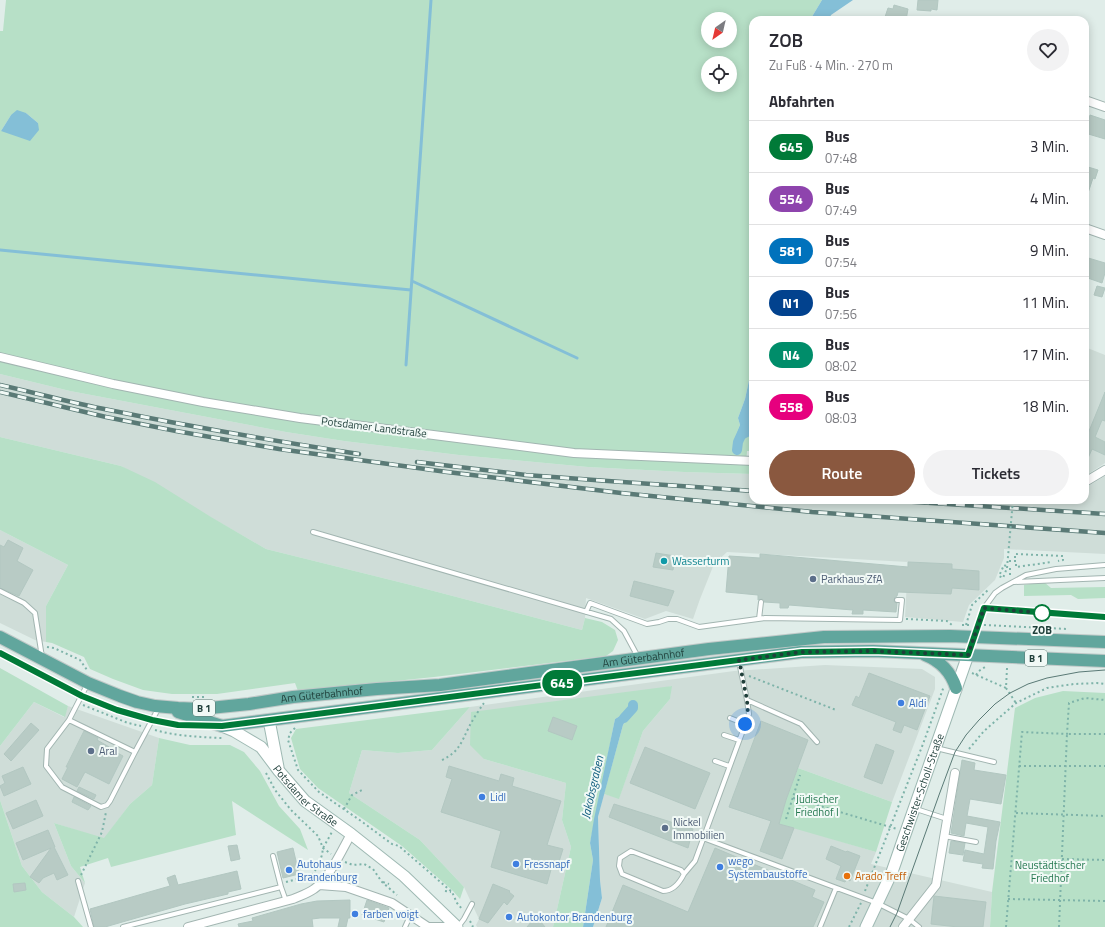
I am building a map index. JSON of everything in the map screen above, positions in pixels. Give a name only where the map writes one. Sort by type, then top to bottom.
[{"type":"main road","name":"B 1","points":[[0,637],[43,659],[88,677],[120,696],[137,702],[178,708],[200,708],[266,702]]},
{"type":"main road","name":"Am Güterbahnhof","points":[[266,702],[293,697],[370,690],[440,686],[709,649],[824,637],[974,637]]},
{"type":"main road","points":[[968,655],[974,637]]},
{"type":"main road","name":"B 1","points":[[974,637],[1105,642]]},
{"type":"main road","name":"Am Güterbahnhof","points":[[269,720],[802,652],[873,651],[968,655]]},
{"type":"main road","points":[[912,652],[937,661],[949,674],[956,688]]},
{"type":"main road","name":"B 1","points":[[968,655],[1105,661]]},
{"type":"main road","points":[[639,659],[640,673]]},
{"type":"main road","points":[[266,702],[269,720]]},
{"type":"main road","name":"B 1","points":[[159,706],[222,726],[269,720]]},
{"type":"street","points":[[1089,101],[1105,106]]},
{"type":"street","points":[[1089,229],[1105,235]]},
{"type":"street","name":"Potsdamer Landstraße","points":[[0,357],[113,384],[203,402],[307,419],[574,453],[749,461]]},
{"type":"street","points":[[1089,480],[1105,470]]},
{"type":"street","name":"Geschwister-Scholl-Straße","points":[[866,927],[892,872],[968,655]]},
{"type":"street","name":"Potsdamer Straße","points":[[269,720],[278,770],[305,801],[351,834],[404,876],[457,927]]},
{"type":"street","points":[[222,726],[234,731],[261,747],[278,770]]},
{"type":"street","points":[[903,927],[936,885],[955,773]]},
{"type":"street","points":[[188,927],[304,895],[313,890],[329,872],[351,834]]},
{"type":"street","points":[[318,885],[346,887],[392,903],[428,927],[457,927]]},
{"type":"lane","points":[[313,532],[611,620],[624,631],[639,659]]},
{"type":"lane","points":[[974,637],[984,608],[995,593],[1026,574],[1056,569],[1105,565]]},
{"type":"lane","points":[[1012,582],[1105,578]]},
{"type":"lane","points":[[0,591],[24,603],[35,613],[43,659]]},
{"type":"lane","points":[[586,612],[590,603],[647,624],[668,619],[677,619],[699,627],[759,619],[900,620],[902,600],[897,600]]},
{"type":"lane","points":[[759,619],[761,602]]},
{"type":"lane","points":[[984,608],[1105,617]]},
{"type":"lane","points":[[684,874],[681,870],[631,851],[620,858],[619,866],[622,874],[664,891],[668,891],[674,887],[695,861],[748,714],[747,700],[739,660]]},
{"type":"lane","points":[[88,677],[78,703],[69,720],[47,749],[46,766],[62,787],[102,807],[107,805],[159,706]]},
{"type":"lane","points":[[747,700],[800,724],[817,742]]},
{"type":"lane","points":[[730,718],[745,724]]},
{"type":"lane","points":[[69,720],[135,752]]},
{"type":"lane","points":[[724,735],[739,740]]},
{"type":"lane","points":[[936,748],[994,762]]},
{"type":"lane","points":[[715,761],[729,766]]},
{"type":"lane","points":[[914,809],[948,819]]},
{"type":"lane","points":[[944,836],[976,842]]},
{"type":"lane","points":[[703,838],[877,903],[909,919],[919,927]]},
{"type":"lane","points":[[273,856],[286,900]]},
{"type":"lane","points":[[78,881],[91,927]]},
{"type":"lane","points":[[123,927],[281,887]]},
{"type":"lane","points":[[820,927],[836,888]]},
{"type":"lane","points":[[457,927],[472,904]]},
{"type":"lane","points":[[405,927],[410,916]]},
{"type":"path","points":[[1010,577],[1008,561],[1013,504]]},
{"type":"path","points":[[1008,561],[1016,561],[1016,567],[1063,560],[1063,556],[1016,554],[1015,558]]},
{"type":"path","points":[[1004,565],[1008,567],[1003,578],[999,576],[1004,565]]},
{"type":"path","points":[[900,618],[947,621],[951,625],[1002,625],[1073,629]]},
{"type":"path","points":[[41,646],[54,648],[80,660],[88,677]]},
{"type":"path","points":[[963,669],[1006,688]]},
{"type":"path","points":[[741,673],[836,710]]},
{"type":"path","points":[[850,927],[863,898],[923,744],[945,683]]},
{"type":"path","points":[[962,754],[966,752],[984,730],[1016,703],[1047,688],[1074,684],[1105,684]]},
{"type":"path","points":[[190,697],[212,696]]},
{"type":"path","points":[[1059,927],[1069,704],[1085,698],[1105,700]]},
{"type":"path","points":[[442,760],[452,756],[459,747],[469,726],[486,700]]},
{"type":"path","points":[[78,703],[128,723],[166,733],[228,739]]},
{"type":"path","points":[[297,726],[290,733],[288,740],[298,770],[319,792],[392,844],[399,846],[452,892],[457,903],[473,927]]},
{"type":"path","points":[[1006,927],[1022,732],[1105,734]]},
{"type":"path","points":[[1020,766],[1105,766]]},
{"type":"path","points":[[786,819],[800,775]]},
{"type":"path","points":[[344,809],[352,795],[364,789]]},
{"type":"path","points":[[793,798],[890,827]]},
{"type":"path","points":[[78,881],[102,832],[107,805]]},
{"type":"path","points":[[1016,813],[1105,816]]},
{"type":"path","points":[[399,846],[401,851]]},
{"type":"path","points":[[281,887],[286,882],[312,875],[318,866],[323,848]]},
{"type":"path","points":[[1062,859],[1105,860]]},
{"type":"path","points":[[312,875],[318,885]]},
{"type":"path","points":[[382,882],[389,884]]},
{"type":"path","points":[[445,891],[452,892]]},
{"type":"path","points":[[1008,899],[1105,901]]},
{"type":"shaded area","points":[[1089,349],[1105,355],[1105,463],[1089,473]]},
{"type":"shaded area","points":[[0,374],[70,391],[286,432],[344,441],[459,455],[588,467],[749,474],[749,504],[1089,504],[1089,486],[1105,476],[1105,554],[1004,549],[1004,558],[995,580],[969,605],[963,622],[905,617],[908,562],[727,552],[714,564],[693,619],[666,611],[645,619],[586,598],[585,618],[582,630],[266,549],[121,466],[0,437]]},
{"type":"shaded area","points":[[0,530],[68,565],[46,606],[46,642],[35,640],[0,623]]},
{"type":"shaded area","points":[[825,665],[922,669],[935,677],[935,689],[892,802],[798,768],[780,823],[876,852],[871,864],[992,892],[990,927],[593,927],[602,898],[598,817],[604,794],[619,798],[643,731],[670,699],[671,686],[484,759],[566,783],[562,820],[571,847],[553,927],[477,927],[476,925],[479,919],[464,887],[420,840],[349,793],[362,750],[398,753],[432,750],[470,707],[734,671]]},
{"type":"shaded area","points":[[34,702],[64,717],[68,706],[159,738],[152,785],[130,804],[104,839],[54,823],[71,866],[85,883],[74,917],[42,892],[22,866],[0,800],[0,746]]},
{"type":"green space","points":[[6,0],[822,0],[812,16],[749,16],[749,380],[745,399],[738,418],[740,425],[735,438],[749,436],[749,451],[747,451],[746,464],[749,464],[749,474],[588,467],[459,455],[344,441],[286,432],[70,391],[0,374],[0,31],[3,31]],"holes":[[[26,113],[38,123],[1,131],[11,115]]]},
{"type":"green space","points":[[0,437],[121,466],[155,482],[266,549],[582,630],[585,618],[602,622],[615,630],[618,640],[613,651],[606,656],[434,677],[298,691],[295,683],[217,694],[172,694],[143,690],[90,669],[84,657],[52,643],[46,642],[46,606],[68,565],[0,530]]},
{"type":"green space","points":[[1044,582],[1051,588],[1105,587],[1105,598],[1078,599],[1071,595],[1024,596],[1024,585]]},
{"type":"green space","points":[[0,668],[68,706],[65,717],[34,702],[0,746]]},
{"type":"green space","points":[[672,686],[670,699],[643,731],[619,799],[604,794],[623,725],[632,709],[615,719],[590,843],[593,860],[583,927],[553,927],[571,847],[562,820],[566,783],[484,759],[470,745],[471,712]]},
{"type":"green space","name":"Neustädtischer Friedhof","points":[[1063,691],[1105,693],[1105,927],[990,927],[992,892],[1015,708],[1035,698]]},
{"type":"green space","points":[[470,707],[432,750],[398,753],[362,750],[349,793],[420,840],[464,887],[460,899],[402,846],[318,788],[300,769],[291,738],[296,729]]},
{"type":"green space","points":[[159,738],[190,745],[230,745],[244,752],[260,771],[279,806],[300,829],[308,850],[232,801],[236,835],[111,867],[108,858],[80,867],[85,883],[71,866],[54,823],[104,838],[130,804],[152,785]]},
{"type":"green space","name":"Jüdischer Friedhof I","points":[[798,768],[892,802],[876,852],[779,824]]},
{"type":"green space","points":[[0,800],[22,866],[42,892],[74,917],[83,927],[0,927]]},
{"type":"water","points":[[822,0],[853,0],[831,16],[812,16]]},
{"type":"water","points":[[17,110],[26,113],[38,123],[39,130],[30,141],[1,131],[11,115]]},
{"type":"water","points":[[749,380],[749,436],[738,442],[735,438],[740,425],[738,418],[745,399]]},
{"type":"water","points":[[633,708],[623,725],[598,817],[602,898],[593,927],[583,927],[593,860],[590,843],[615,719]]},
{"type":"building","points":[[918,0],[938,0],[937,10],[917,10]]},
{"type":"building","points":[[894,5],[908,9],[907,16],[885,16],[888,8],[893,9]]},
{"type":"building","points":[[1090,115],[1105,120],[1105,139],[1089,134]]},
{"type":"building","points":[[1089,167],[1098,170],[1095,179],[1093,178],[1089,190]]},
{"type":"building","points":[[1089,258],[1105,263],[1105,273],[1102,283],[1089,278]]},
{"type":"building","points":[[1097,286],[1105,288],[1102,297],[1094,295]]},
{"type":"building","points":[[1105,392],[1105,421],[1102,420],[1095,437],[1105,442],[1105,455],[1092,449],[1089,456],[1089,431]]},
{"type":"building","points":[[8,540],[23,548],[17,561],[33,570],[19,596],[0,588],[0,545],[4,547]]},
{"type":"building","name":"Wasserturm","points":[[656,553],[675,556],[673,570],[653,567]]},
{"type":"building","name":"Parkhaus ZfA","points":[[760,554],[908,567],[908,562],[952,564],[952,569],[979,571],[979,590],[952,588],[951,594],[898,592],[894,600],[894,602],[897,603],[896,612],[863,610],[863,614],[852,614],[853,610],[789,605],[788,608],[780,608],[780,603],[764,602],[762,599],[758,600],[758,595],[726,592],[729,556],[760,558]]},
{"type":"building","points":[[634,581],[674,591],[668,606],[630,596]]},
{"type":"building","points":[[869,673],[930,696],[917,730],[904,725],[901,733],[893,730],[896,722],[852,705],[856,696],[859,698]]},
{"type":"building","points":[[553,717],[577,726],[572,740],[548,731]]},
{"type":"building","points":[[761,721],[808,740],[786,800],[779,824],[794,828],[782,859],[760,851],[771,821],[729,807]]},
{"type":"building","points":[[31,723],[39,730],[11,761],[4,754]]},
{"type":"building","points":[[84,731],[98,738],[97,740],[123,756],[109,784],[85,772],[77,787],[62,779],[68,767],[66,767]]},
{"type":"building","points":[[876,744],[894,751],[882,784],[864,777]]},
{"type":"building","points":[[645,747],[710,773],[695,809],[630,783]]},
{"type":"building","points":[[962,760],[975,763],[974,770],[1006,775],[1001,804],[970,799],[967,816],[1000,822],[993,869],[982,868],[983,864],[963,861],[965,850],[984,854],[988,827],[966,823],[964,836],[951,833]]},
{"type":"building","points":[[449,766],[499,781],[501,774],[514,778],[512,786],[561,801],[547,845],[563,849],[557,868],[552,866],[547,884],[491,867],[501,831],[441,812],[452,779],[446,777]]},
{"type":"building","points":[[23,767],[31,784],[4,796],[0,786],[5,783],[2,776]]},
{"type":"building","points":[[79,787],[96,795],[94,799],[77,791]]},
{"type":"building","points":[[74,797],[91,806],[88,810],[72,802]]},
{"type":"building","points":[[36,800],[43,816],[13,829],[6,813]]},
{"type":"building","points":[[614,804],[693,829],[688,848],[609,817]]},
{"type":"building","points":[[48,830],[54,847],[68,875],[57,880],[54,873],[43,878],[39,883],[30,877],[51,848],[23,860],[16,843]]},
{"type":"building","points":[[951,841],[965,843],[963,855],[949,853]]},
{"type":"building","points":[[237,845],[240,859],[231,861],[228,846]]},
{"type":"building","points":[[831,846],[860,856],[850,881],[847,879],[845,882],[836,879],[841,866],[826,859]]},
{"type":"building","points":[[293,848],[299,874],[283,878],[277,852]]},
{"type":"building","points":[[715,848],[815,890],[812,897],[824,902],[813,927],[606,927],[623,885],[688,912]]},
{"type":"building","points":[[237,871],[241,889],[228,892],[228,894],[185,904],[105,927],[94,927],[90,909],[170,886],[167,878],[175,875],[178,885]]},
{"type":"building","points":[[25,883],[26,890],[14,892],[13,884]]},
{"type":"building","points":[[493,884],[510,891],[509,892],[514,896],[507,905],[504,902],[488,923],[479,919]]},
{"type":"building","points":[[934,896],[986,902],[983,927],[958,927],[931,924]]},
{"type":"building","points":[[350,900],[350,918],[348,918],[346,927],[338,927],[340,918],[312,919],[313,927],[239,927],[238,924],[253,921],[252,918],[301,904],[317,901]]},
{"type":"building","points":[[367,900],[389,908],[384,922],[362,915]]},
{"type":"building","points":[[536,916],[545,927],[527,927]]},
{"type":"waterway","points":[[406,365],[431,0]]},
{"type":"waterway","points":[[0,250],[411,290]]},
{"type":"waterway","points":[[412,281],[577,358]]},
{"type":"waterway","name":"Jakobsgraben","points":[[737,450],[738,442],[744,429]]},
{"type":"waterway","name":"Jakobsgraben","points":[[624,718],[633,708],[633,705]]},
{"type":"tram line","points":[[890,927],[897,913],[955,752],[966,735],[995,704],[1010,693],[1028,684],[1047,678],[1079,672],[1105,670]]},
{"type":"railway","points":[[0,385],[140,416],[234,434],[359,454]]},
{"type":"railway","points":[[0,392],[106,417],[176,431],[279,449],[447,472],[621,493],[812,512],[1105,533]]},
{"type":"railway","points":[[417,462],[526,475],[749,491]]},
{"type":"railway","points":[[947,504],[1105,514]]},
{"type":"bus line","name":"645","points":[[0,653],[82,696],[117,710],[152,720],[178,725],[222,726],[802,652],[873,651],[968,655],[984,608],[1105,617]]},
{"type":"place","name":"Wasserturm","points":[[664,561]]},
{"type":"place","name":"Parkhaus ZfA","points":[[813,579]]},
{"type":"place","name":"ZOB","points":[[1042,613]]},
{"type":"place","name":"Aldi","points":[[901,703]]},
{"type":"place","name":"Aral","points":[[91,751]]},
{"type":"place","name":"Lidl","points":[[482,797]]},
{"type":"place","name":"Nickel Immobilien","points":[[665,828]]},
{"type":"place","name":"Fressnapf","points":[[516,864]]},
{"type":"place","name":"wego Systembaustoffe","points":[[720,867]]},
{"type":"place","name":"Autohaus Brandenburg","points":[[289,870]]},
{"type":"place","name":"Arado Treff","points":[[847,876]]},
{"type":"place","name":"farben voigt","points":[[355,914]]},
{"type":"place","name":"Autokontor Brandenburg","points":[[509,917]]},
{"type":"route","points":[[745,724],[748,714],[747,700],[739,660],[802,652],[873,651],[968,655],[984,608],[1042,613]]}]
